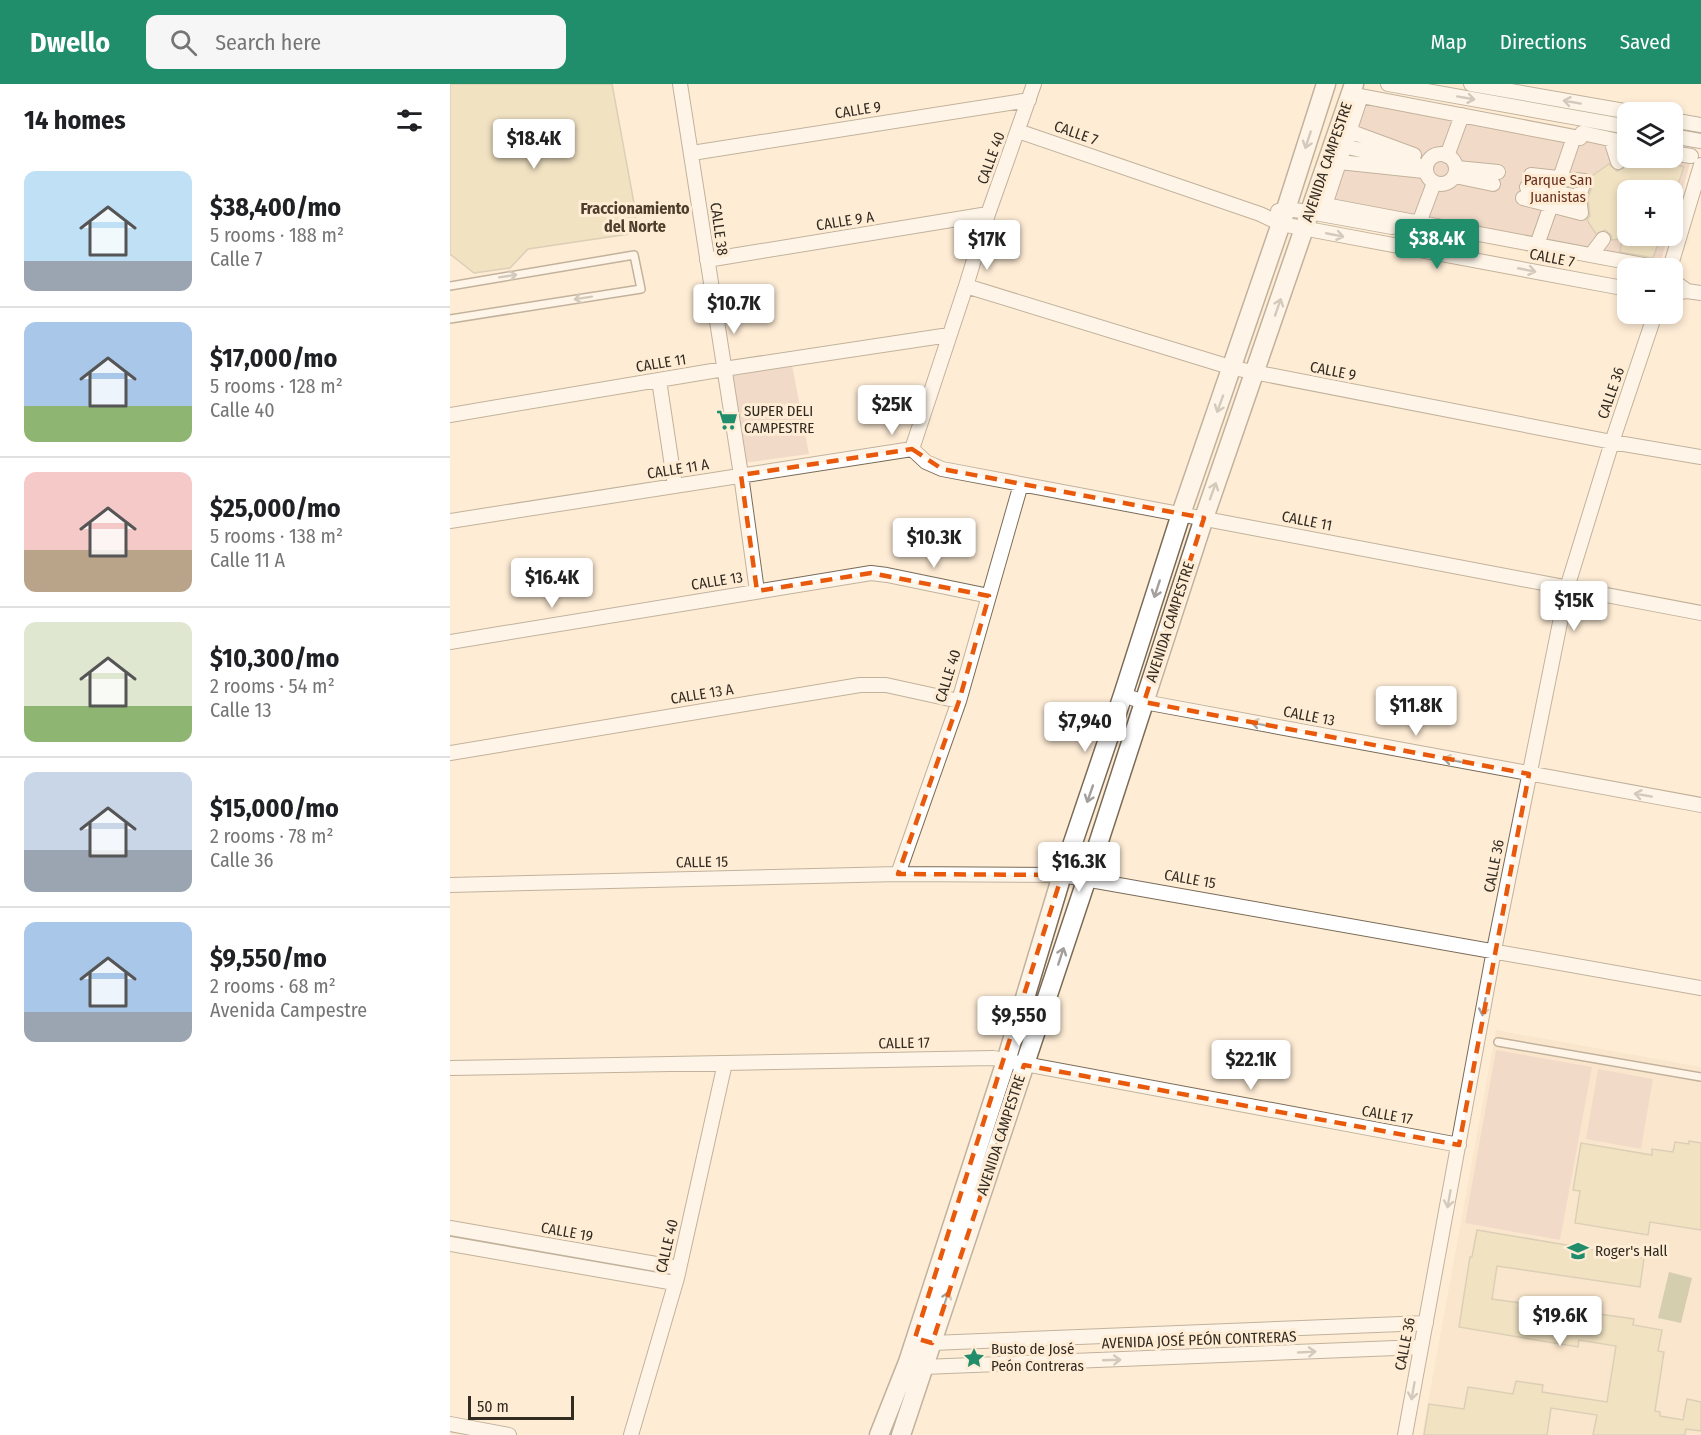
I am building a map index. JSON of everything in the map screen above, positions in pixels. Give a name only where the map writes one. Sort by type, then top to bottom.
[{"type":"street","name":"CALLE 38","points":[[680,84],[757,591]]},
{"type":"street","name":"CALLE 40","points":[[912,449],[988,214],[1034,84]]},
{"type":"street","name":"AVENIDA CAMPESTRE","points":[[900,1435],[916,1365],[1062,875],[1124,695],[1181,514],[1233,368],[1326,84]]},
{"type":"street","name":"AVENIDA CAMPESTRE","points":[[924,1340],[1024,1065],[1204,518],[1354,84]]},
{"type":"street","points":[[1388,84],[1617,126]]},
{"type":"street","points":[[1471,84],[1617,110]]},
{"type":"street","points":[[1617,141],[1582,133],[1580,138],[1574,137],[1361,96],[1325,205],[1617,260]]},
{"type":"street","name":"CALLE 9","points":[[692,153],[1029,100]]},
{"type":"street","points":[[1445,155],[1457,114]]},
{"type":"street","points":[[1683,122],[1701,125]]},
{"type":"street","name":"CALLE 7","points":[[1018,131],[1260,213],[1617,267]]},
{"type":"street","points":[[1560,178],[1574,137]]},
{"type":"street","points":[[1683,138],[1701,141]]},
{"type":"street","points":[[1611,140],[1617,159]]},
{"type":"street","points":[[1344,146],[1426,166]]},
{"type":"street","points":[[1344,146],[1426,166]]},
{"type":"street","points":[[1426,166],[1438,154],[1445,155],[1452,157],[1456,174]]},
{"type":"street","points":[[1672,258],[1696,161]]},
{"type":"street","points":[[1426,166],[1431,182],[1444,185],[1456,174]]},
{"type":"street","points":[[1456,174],[1494,181]]},
{"type":"street","points":[[1560,178],[1584,181],[1581,213],[1551,205],[1527,187],[1560,178]]},
{"type":"street","points":[[1424,224],[1437,183]]},
{"type":"street","points":[[1527,187],[1581,197]]},
{"type":"street","points":[[1537,245],[1551,205]]},
{"type":"street","name":"CALLE 9 A","points":[[706,260],[988,214]]},
{"type":"street","name":"CALLE 7","points":[[1306,221],[1617,287]]},
{"type":"street","points":[[1591,255],[1604,239]]},
{"type":"street","name":"CALLE 9","points":[[966,286],[1233,368],[1612,442],[1701,457]]},
{"type":"street","name":"CALLE 36","points":[[1405,1435],[1494,950],[1567,588],[1652,324]]},
{"type":"street","name":"CALLE 11","points":[[450,414],[949,335]]},
{"type":"street","points":[[659,380],[675,486]]},
{"type":"street","name":"CALLE 11","points":[[912,449],[926,462],[942,469],[1701,613]]},
{"type":"street","name":"CALLE 11 A","points":[[450,521],[912,449]]},
{"type":"street","name":"CALLE 40","points":[[898,874],[959,701],[1021,484]]},
{"type":"street","name":"CALLE 13","points":[[450,642],[871,573],[989,596]]},
{"type":"street","name":"CALLE 13 A","points":[[450,753],[860,685],[886,685],[959,701]]},
{"type":"street","name":"CALLE 13","points":[[1124,695],[1144,702],[1701,805]]},
{"type":"street","name":"CALLE 15","points":[[450,885],[898,874],[1062,875],[1701,988]]},
{"type":"street","name":"CALLE 17","points":[[450,1068],[993,1058],[1459,1145]]},
{"type":"street","name":"CALLE 40","points":[[631,1435],[679,1268],[725,1063]]},
{"type":"street","name":"CALLE 19","points":[[450,1228],[679,1268]]},
{"type":"street","points":[[450,1244],[675,1283]]},
{"type":"street","name":"AVENIDA JOSÉ PEÓN CONTRERAS","points":[[924,1340],[1179,1334],[1426,1323]]},
{"type":"street","points":[[1179,1334],[1179,1358]]},
{"type":"street","name":"AVENIDA JOSÉ PEÓN CONTRERAS","points":[[916,1365],[1179,1358],[1421,1347]]},
{"type":"street","name":"AVENIDA CAMPESTRE","points":[[879,1435],[916,1365]]},
{"type":"street","points":[[450,1424],[509,1435]]},
{"type":"lane","points":[[450,286],[634,255],[641,289],[450,319]]},
{"type":"lane","points":[[1498,1042],[1701,1077]]},
{"type":"highlighted area","points":[[912,449],[942,469],[1204,518],[1144,702],[1529,774],[1459,1145],[1024,1065],[932,1343],[915,1338],[1062,875],[898,874],[959,701],[989,596],[871,573],[757,591],[741,475]]},
{"type":"shaded area","name":"Roger's Hall","points":[[1496,1030],[1701,1067],[1701,1435],[1422,1435]]},
{"type":"shaded area","points":[[1669,1272],[1692,1278],[1681,1323],[1658,1318]]},
{"type":"green space","name":"Parque San Juanistas","points":[[1358,89],[1617,136],[1617,168],[1683,168],[1683,148],[1694,150],[1683,188],[1683,180],[1617,180],[1617,246],[1665,246],[1662,258],[1617,258],[1617,260],[1320,207]]},
{"type":"green space","points":[[792,365],[809,454],[743,463],[730,375]]},
{"type":"green space","points":[[1496,1050],[1592,1067],[1560,1240],[1465,1223]]},
{"type":"green space","points":[[1598,1069],[1653,1079],[1641,1149],[1586,1139]]},
{"type":"building","points":[[450,84],[612,84],[636,214],[634,228],[629,234],[528,249],[510,268],[474,273],[450,254]]},
{"type":"building","points":[[1609,164],[1617,171],[1624,168],[1684,167],[1679,180],[1617,180],[1617,240],[1612,240],[1611,235],[1605,230],[1596,234],[1587,220],[1590,216],[1588,198],[1593,184],[1592,176]]},
{"type":"building","points":[[1621,246],[1657,246],[1653,258],[1620,252]]},
{"type":"building","points":[[1689,1141],[1701,1143],[1701,1230],[1650,1222],[1648,1235],[1575,1223],[1580,1191],[1573,1190],[1581,1143],[1652,1155],[1652,1149],[1673,1152],[1675,1142],[1689,1144]]},
{"type":"building","points":[[1477,1230],[1644,1258],[1640,1287],[1497,1266],[1492,1299],[1634,1319],[1633,1325],[1662,1330],[1658,1351],[1664,1352],[1655,1411],[1660,1412],[1660,1416],[1683,1420],[1687,1399],[1701,1402],[1701,1431],[1686,1429],[1685,1435],[1593,1435],[1597,1415],[1551,1408],[1547,1435],[1424,1435],[1429,1404],[1464,1409],[1468,1387],[1513,1394],[1516,1381],[1543,1385],[1542,1392],[1607,1402],[1616,1346],[1579,1340],[1578,1347],[1459,1327],[1470,1257],[1472,1257]]},
{"type":"place","name":"SUPER DELI CAMPESTRE","points":[[727,420]]},
{"type":"place","name":"Roger's Hall","points":[[1578,1251]]},
{"type":"place","name":"Busto de José Peón Contreras","points":[[974,1358]]},
{"type":"district","name":"Fraccionamiento del Norte","points":[[635,217]]}]
